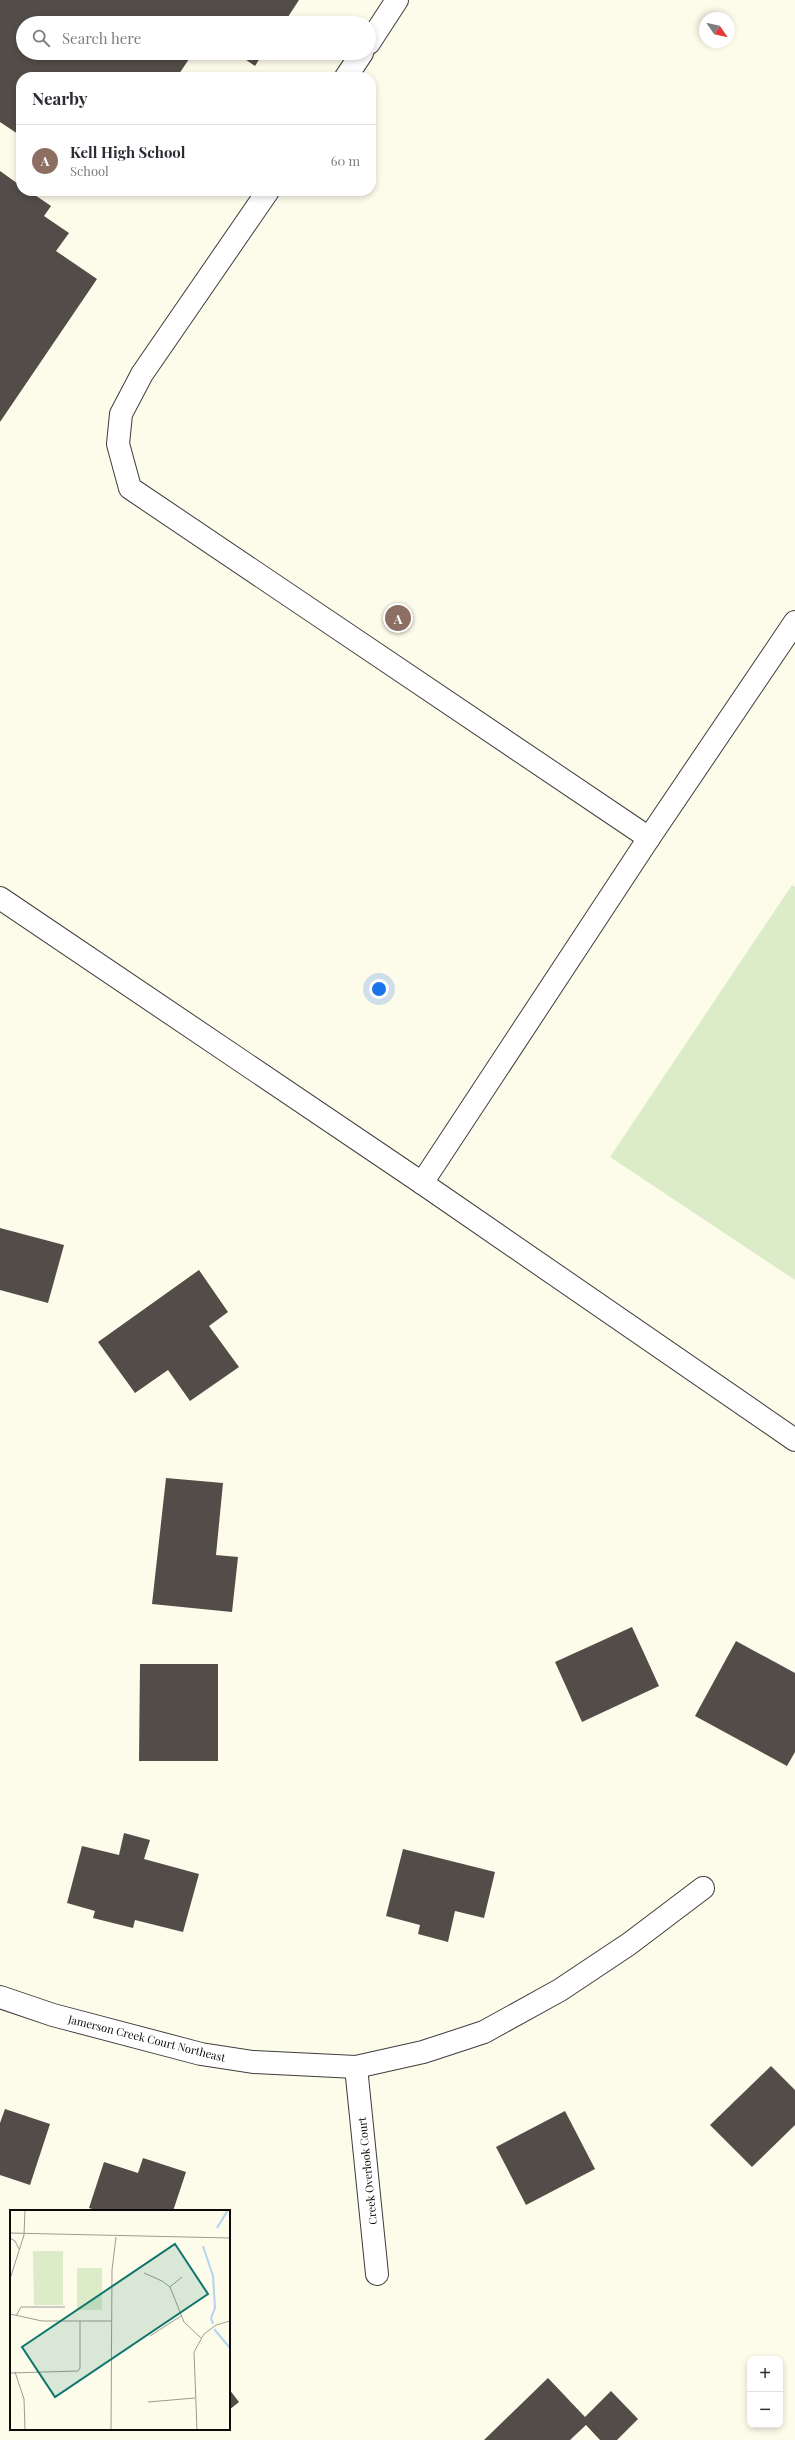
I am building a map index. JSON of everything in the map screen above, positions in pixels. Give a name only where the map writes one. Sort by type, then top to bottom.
[{"type":"street","points":[[376,32],[397,0]]},
{"type":"street","points":[[349,72],[357,60]]},
{"type":"street","points":[[265,196],[142,374],[120,414],[118,444],[130,488],[649,838]]},
{"type":"street","points":[[422,1183],[649,838],[795,622]]},
{"type":"street","points":[[0,898],[422,1183],[795,1440]]},
{"type":"street","name":"Jamerson Creek Court Northeast","points":[[0,1998],[53,2015],[201,2054],[253,2062],[356,2067],[423,2052],[484,2032],[560,1990],[629,1944],[704,1888]]},
{"type":"street","name":"Creek Overlook Court","points":[[356,2067],[377,2274]]},
{"type":"green space","points":[[792,885],[795,887],[795,1280],[610,1157]]},
{"type":"building","points":[[0,0],[299,0],[289,16],[16,16],[16,60],[188,60],[180,72],[16,72],[16,133],[0,122]]},
{"type":"building","points":[[246,60],[259,60],[255,66]]},
{"type":"building","points":[[0,171],[16,182],[16,196],[36,196],[51,206],[44,216],[69,233],[56,251],[97,279],[0,422]]},
{"type":"building","points":[[0,1228],[64,1245],[48,1303],[0,1290]]},
{"type":"building","points":[[199,1270],[228,1312],[209,1326],[239,1367],[190,1401],[168,1370],[135,1393],[98,1342]]},
{"type":"building","points":[[166,1478],[223,1483],[216,1555],[238,1557],[232,1612],[152,1604]]},
{"type":"building","points":[[632,1627],[659,1686],[582,1722],[555,1662]]},
{"type":"building","points":[[736,1641],[795,1673],[795,1752],[787,1766],[695,1716]]},
{"type":"building","points":[[140,1664],[218,1664],[218,1761],[139,1761]]},
{"type":"building","points":[[124,1833],[150,1840],[144,1859],[199,1874],[183,1932],[135,1920],[133,1928],[93,1918],[95,1911],[67,1903],[82,1846],[119,1855]]},
{"type":"building","points":[[403,1849],[495,1872],[484,1918],[455,1911],[448,1942],[418,1934],[420,1925],[386,1916]]},
{"type":"building","points":[[771,2066],[795,2090],[795,2125],[752,2167],[710,2125]]},
{"type":"building","points":[[5,2109],[50,2124],[30,2185],[0,2175],[0,2123]]},
{"type":"building","points":[[565,2111],[595,2169],[526,2205],[496,2147]]},
{"type":"building","points":[[143,2158],[186,2172],[173,2210],[96,2210],[89,2208],[104,2162],[138,2173]]},
{"type":"building","points":[[548,2378],[585,2417],[611,2391],[638,2419],[617,2440],[600,2440],[586,2425],[570,2440],[484,2440]]},
{"type":"building","points":[[230,2390],[239,2402],[230,2409]]},
{"type":"place","name":"Kell High School","points":[[398,618]]}]
